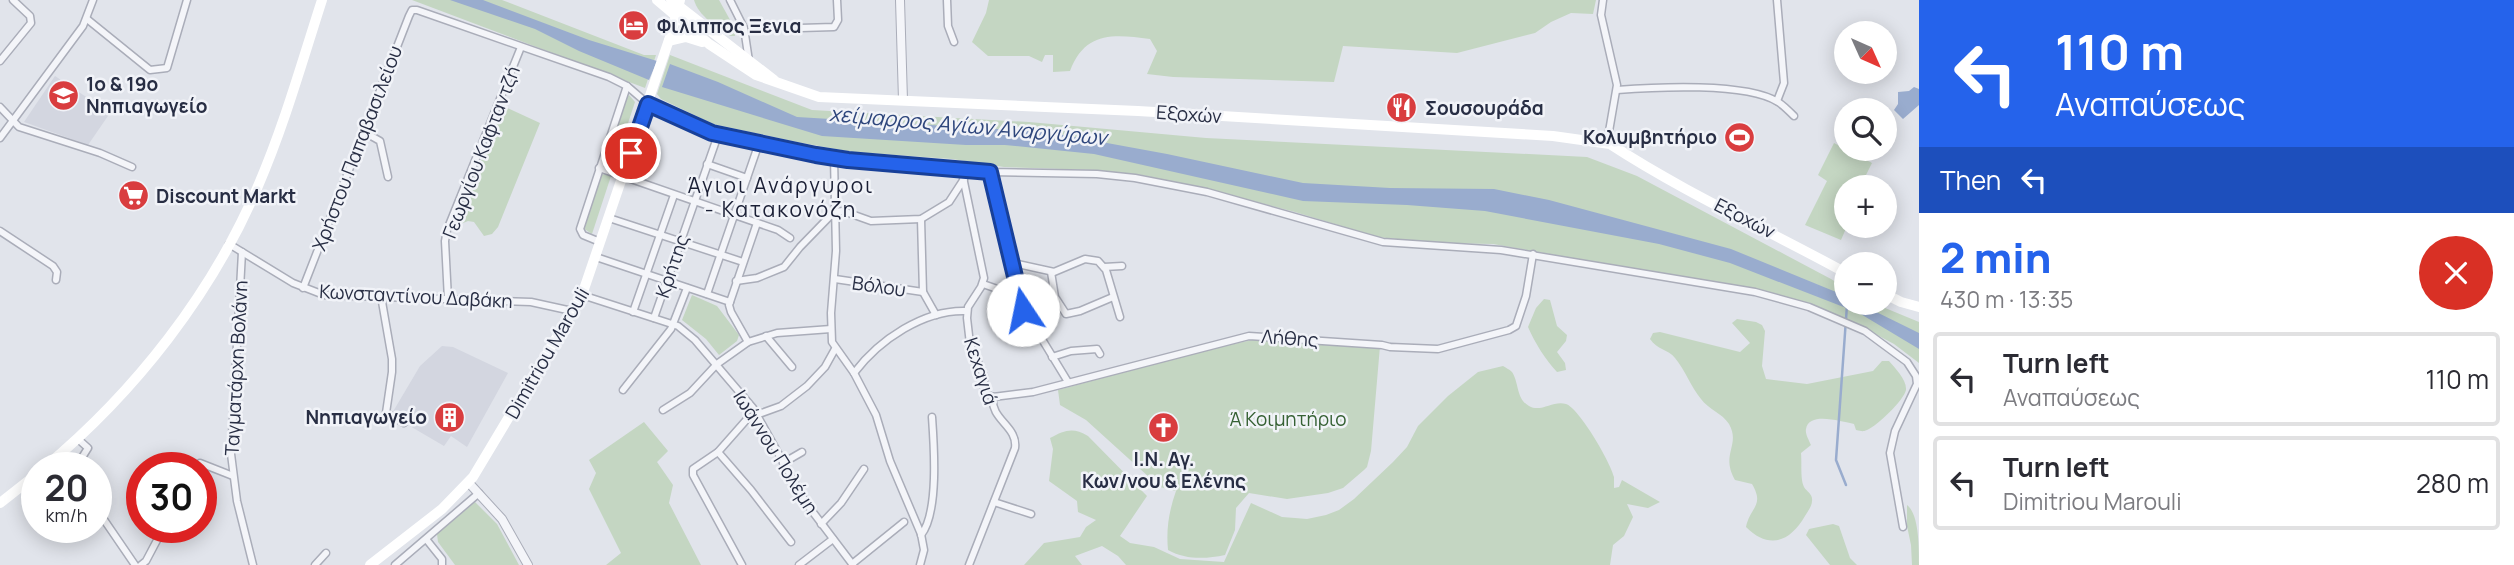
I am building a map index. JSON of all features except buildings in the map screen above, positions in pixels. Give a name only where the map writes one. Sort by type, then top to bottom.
[{"type":"main road","points":[[63,452],[131,384],[156,353],[195,300],[229,244],[258,186],[277,139],[322,0]]},
{"type":"main road","points":[[657,0],[677,6],[774,80]]},
{"type":"main road","points":[[677,6],[669,41],[685,37],[709,44]]},
{"type":"main road","points":[[677,6],[709,44],[756,75],[774,80]]},
{"type":"main road","name":"Dimitriou Marouli","points":[[370,565],[442,509],[468,483],[488,455],[582,295],[669,41]]},
{"type":"main road","name":"Εξοχών","points":[[774,80],[819,97],[1328,122],[1437,131],[1553,136],[1607,143],[1834,266]]},
{"type":"main road","points":[[1897,300],[1919,307]]},
{"type":"main road","points":[[0,503],[21,487]]},
{"type":"street","points":[[0,61],[3,52],[32,21],[13,0]]},
{"type":"street","points":[[0,138],[87,19],[93,0]]},
{"type":"street","points":[[87,19],[150,70],[167,68],[187,0]]},
{"type":"street","points":[[730,0],[742,20],[749,61],[756,75]]},
{"type":"street","points":[[800,28],[834,27],[838,20],[838,0]]},
{"type":"street","points":[[900,0],[903,100]]},
{"type":"street","points":[[947,0],[948,26],[954,42]]},
{"type":"street","points":[[1603,0],[1601,15],[1617,90],[1607,143]]},
{"type":"street","points":[[1777,0],[1784,83],[1782,94],[1777,101]]},
{"type":"street","name":"Χρήστου Παπαβασιλείου","points":[[303,288],[413,10],[521,47]]},
{"type":"street","points":[[732,49],[747,39]]},
{"type":"street","points":[[521,47],[609,77],[692,126],[718,135],[834,158],[990,172],[1097,174],[1135,178],[1207,192],[1383,242],[1490,248],[1533,254],[1770,296],[1831,316],[1881,341],[1907,362],[1917,378],[1890,446],[1890,464],[1903,527]]},
{"type":"street","name":"Γεωργίου Καφταντζή","points":[[448,299],[445,242],[447,230],[521,47]]},
{"type":"street","points":[[601,242],[585,236],[579,230],[626,86]]},
{"type":"street","points":[[1617,90],[1669,88],[1751,92],[1777,101],[1794,116]]},
{"type":"street","points":[[0,107],[22,128],[100,153],[132,167]]},
{"type":"street","points":[[364,132],[380,141],[388,177]]},
{"type":"street","name":"Κρήτης","points":[[654,318],[718,135]]},
{"type":"street","points":[[707,294],[759,143]]},
{"type":"street","points":[[834,158],[835,279],[831,329],[835,349],[854,373],[876,415],[890,461],[921,535],[924,550],[920,565]]},
{"type":"street","points":[[708,164],[747,178]]},
{"type":"street","points":[[599,168],[757,223],[790,238]]},
{"type":"street","points":[[959,169],[964,179],[984,277],[983,284],[1020,298]]},
{"type":"street","points":[[990,172],[1025,313],[1068,382]]},
{"type":"street","points":[[736,281],[757,278],[784,267],[800,247],[836,212],[845,212],[871,221],[920,219],[949,202],[964,179]]},
{"type":"street","points":[[634,312],[674,195]]},
{"type":"street","points":[[609,218],[743,262]]},
{"type":"street","points":[[920,219],[923,292],[936,315]]},
{"type":"street","points":[[748,342],[731,312],[730,302],[757,223]]},
{"type":"street","points":[[0,231],[53,267],[57,272],[56,280]]},
{"type":"street","name":"Κωνσταντίνου Δαβάκη","points":[[229,244],[303,288],[325,296],[531,302],[572,311]]},
{"type":"street","name":"Ταγματάρχη Βολάνη","points":[[242,252],[232,427],[233,476],[253,565]]},
{"type":"street","name":"Λήθης","points":[[993,397],[1023,394],[1254,335],[1438,349],[1516,326],[1523,307],[1533,254]]},
{"type":"street","points":[[596,257],[730,302]]},
{"type":"street","points":[[1013,263],[1051,272],[1088,258],[1098,261],[1104,267],[1120,317]]},
{"type":"street","points":[[1104,267],[1122,266]]},
{"type":"street","points":[[1051,272],[1055,297],[1066,314],[1113,297]]},
{"type":"street","name":"Βόλου","points":[[835,279],[923,292]]},
{"type":"street","name":"Κεχαγιά","points":[[969,565],[1013,459],[1016,442],[992,408],[993,397],[984,393],[983,374],[969,339],[967,311],[983,284]]},
{"type":"street","points":[[623,390],[674,325],[687,288]]},
{"type":"street","name":"Ιωάννου Πολέμη","points":[[582,295],[674,325],[691,336],[757,413],[783,463],[821,524],[852,564]]},
{"type":"street","points":[[381,296],[392,359],[386,413],[404,423]]},
{"type":"street","points":[[854,373],[865,359],[884,343],[936,315],[967,311]]},
{"type":"street","points":[[663,410],[690,393],[717,364],[748,342],[766,336],[831,329]]},
{"type":"street","points":[[766,336],[792,367]]},
{"type":"street","points":[[742,565],[692,471],[718,452],[743,422],[757,413],[780,405],[807,386],[825,367],[835,349]]},
{"type":"street","points":[[1052,356],[1097,349],[1100,354]]},
{"type":"street","points":[[921,535],[927,524],[934,481],[932,417]]},
{"type":"street","points":[[78,439],[88,448],[85,452]]},
{"type":"street","points":[[718,452],[791,542]]},
{"type":"street","points":[[783,463],[802,452]]},
{"type":"street","points":[[217,470],[233,476]]},
{"type":"street","points":[[821,524],[841,503],[864,470]]},
{"type":"street","points":[[468,483],[502,519],[528,565]]},
{"type":"street","points":[[395,565],[479,493]]},
{"type":"street","points":[[994,502],[1031,514]]},
{"type":"street","points":[[852,564],[904,522]]},
{"type":"street","points":[[112,531],[135,565]]},
{"type":"street","points":[[426,539],[444,564]]},
{"type":"street","points":[[799,565],[833,539]]},
{"type":"street","points":[[141,565],[156,543]]},
{"type":"street","points":[[315,565],[326,553]]},
{"type":"shaded area","name":"1ο & 19ο Νηπιαγωγείο","points":[[55,76],[110,113],[88,145],[24,122]]},
{"type":"shaded area","points":[[442,346],[453,347],[508,373],[467,447],[451,436],[444,446],[391,415],[420,366]]},
{"type":"green space","points":[[412,0],[502,0],[644,55],[656,55],[645,88]]},
{"type":"green space","points":[[694,0],[719,0],[734,27],[735,36],[730,36],[709,21],[699,11]]},
{"type":"green space","points":[[989,0],[1596,0],[1593,14],[1571,13],[1535,33],[1457,53],[1343,46],[1334,82],[1147,74],[1157,51],[1150,39],[1124,36],[1101,38],[1092,42],[1076,58],[1070,71],[1053,72],[1053,55],[1045,55],[1042,62],[1029,56],[988,56],[972,42]]},
{"type":"green space","points":[[670,55],[812,110],[1029,122],[1206,138],[1587,157],[1637,176],[1834,281],[1834,315],[1754,290],[1493,244],[1437,243],[1377,237],[1295,212],[1142,175],[1094,170],[1004,167],[952,159],[853,152],[802,143],[713,124],[661,99],[657,94]]},
{"type":"green space","points":[[629,95],[635,102],[613,169],[605,164]]},
{"type":"green space","points":[[503,106],[540,123],[498,227],[492,234],[484,236],[474,222],[458,225],[457,221]]},
{"type":"green space","points":[[1834,143],[1834,161],[1872,163],[1866,175],[1834,175],[1834,237],[1805,225],[1827,181],[1818,175]]},
{"type":"green space","points":[[601,175],[611,176],[592,234],[583,228]]},
{"type":"green space","points":[[692,295],[717,306],[739,335],[737,341],[719,355],[706,339],[682,320]]},
{"type":"green space","points":[[1544,299],[1550,300],[1557,326],[1567,335],[1566,341],[1557,352],[1565,363],[1566,370],[1557,372],[1548,362],[1528,327],[1536,308]]},
{"type":"green space","points":[[1897,313],[1919,322],[1919,363],[1894,344],[1835,315]]},
{"type":"green space","points":[[1737,319],[1756,322],[1762,325],[1765,331],[1762,366],[1766,379],[1807,384],[1873,371],[1882,361],[1889,361],[1906,386],[1904,394],[1895,406],[1867,430],[1856,430],[1854,424],[1827,419],[1813,420],[1808,424],[1806,433],[1811,445],[1801,453],[1802,475],[1804,487],[1812,497],[1812,503],[1793,532],[1778,540],[1763,539],[1746,527],[1757,497],[1752,484],[1735,480],[1731,471],[1729,463],[1733,438],[1729,424],[1701,399],[1675,358],[1650,339],[1653,333],[1660,332],[1740,352],[1750,343],[1732,323]]},
{"type":"green space","name":"Ά Κοιμητήριο","points":[[1257,339],[1380,346],[1371,451],[1367,467],[1343,488],[1328,493],[1287,499],[1249,493],[1236,508],[1235,530],[1225,555],[1196,558],[1182,556],[1168,550],[1167,535],[1176,491],[1160,487],[1086,420],[1060,405],[1058,390],[1201,351]]},
{"type":"green space","points":[[1503,366],[1512,372],[1522,399],[1529,406],[1538,408],[1561,403],[1579,415],[1607,460],[1614,477],[1614,488],[1619,487],[1622,480],[1660,502],[1648,508],[1627,504],[1633,517],[1624,536],[1613,545],[1610,565],[1126,565],[1102,546],[1075,556],[1082,565],[1024,565],[1044,543],[1080,537],[1086,527],[1096,520],[1078,512],[1077,501],[1049,481],[1053,449],[1050,438],[1060,433],[1073,431],[1088,436],[1147,496],[1120,536],[1130,543],[1154,547],[1180,559],[1224,562],[1251,503],[1282,517],[1307,519],[1339,510],[1393,462],[1407,447],[1418,426],[1448,396],[1478,372]]},
{"type":"green space","points":[[644,422],[668,451],[657,462],[673,485],[669,503],[701,565],[606,565],[621,553],[589,489],[596,473],[589,460]]},
{"type":"green space","points":[[475,502],[497,524],[519,565],[455,565],[438,542],[437,534]]},
{"type":"green space","points":[[1907,505],[1916,523],[1919,565],[1912,565]]},
{"type":"green space","points":[[1833,524],[1839,526],[1850,558],[1857,565],[1830,565],[1806,535],[1809,529]]},
{"type":"water","points":[[450,0],[483,0],[589,40],[657,61],[649,80],[579,51],[535,29]]},
{"type":"water","points":[[670,64],[797,117],[1047,132],[1303,183],[1390,188],[1494,189],[1549,200],[1731,249],[1834,291],[1834,303],[1730,263],[1659,244],[1485,211],[1303,201],[1094,154],[1005,145],[822,136],[662,87]]},
{"type":"water","points":[[1914,87],[1919,89],[1919,105],[1903,119],[1897,113],[1898,92],[1909,91]]},
{"type":"water","points":[[1862,315],[1882,315],[1919,333],[1919,349]]},
{"type":"waterway","points":[[1846,315],[1836,460],[1846,485]]},
{"type":"place","name":"Φιλιππος Ξενια","points":[[634,26]]},
{"type":"place","name":"1ο & 19ο Νηπιαγωγείο","points":[[63,95]]},
{"type":"place","name":"Σουσουράδα","points":[[1402,108]]},
{"type":"place","name":"Κολυμβητήριο","points":[[1740,137]]},
{"type":"place","name":"Discount Markt","points":[[133,196]]},
{"type":"place","name":"Νηπιαγωγείο","points":[[450,417]]},
{"type":"place","name":"Ι.Ν. Αγ. Κων/νου & Ελένης","points":[[1164,428]]},
{"type":"district","name":"Άγιοι Ανάργυροι - Κατακονόζη","points":[[781,197]]},
{"type":"route","points":[[631,153],[648,104],[712,133],[816,155],[990,172],[1023,310]]},
{"type":"water label","name":"χείμαρρος Αγίων Αναργύρων","points":[[968,125]]}]
